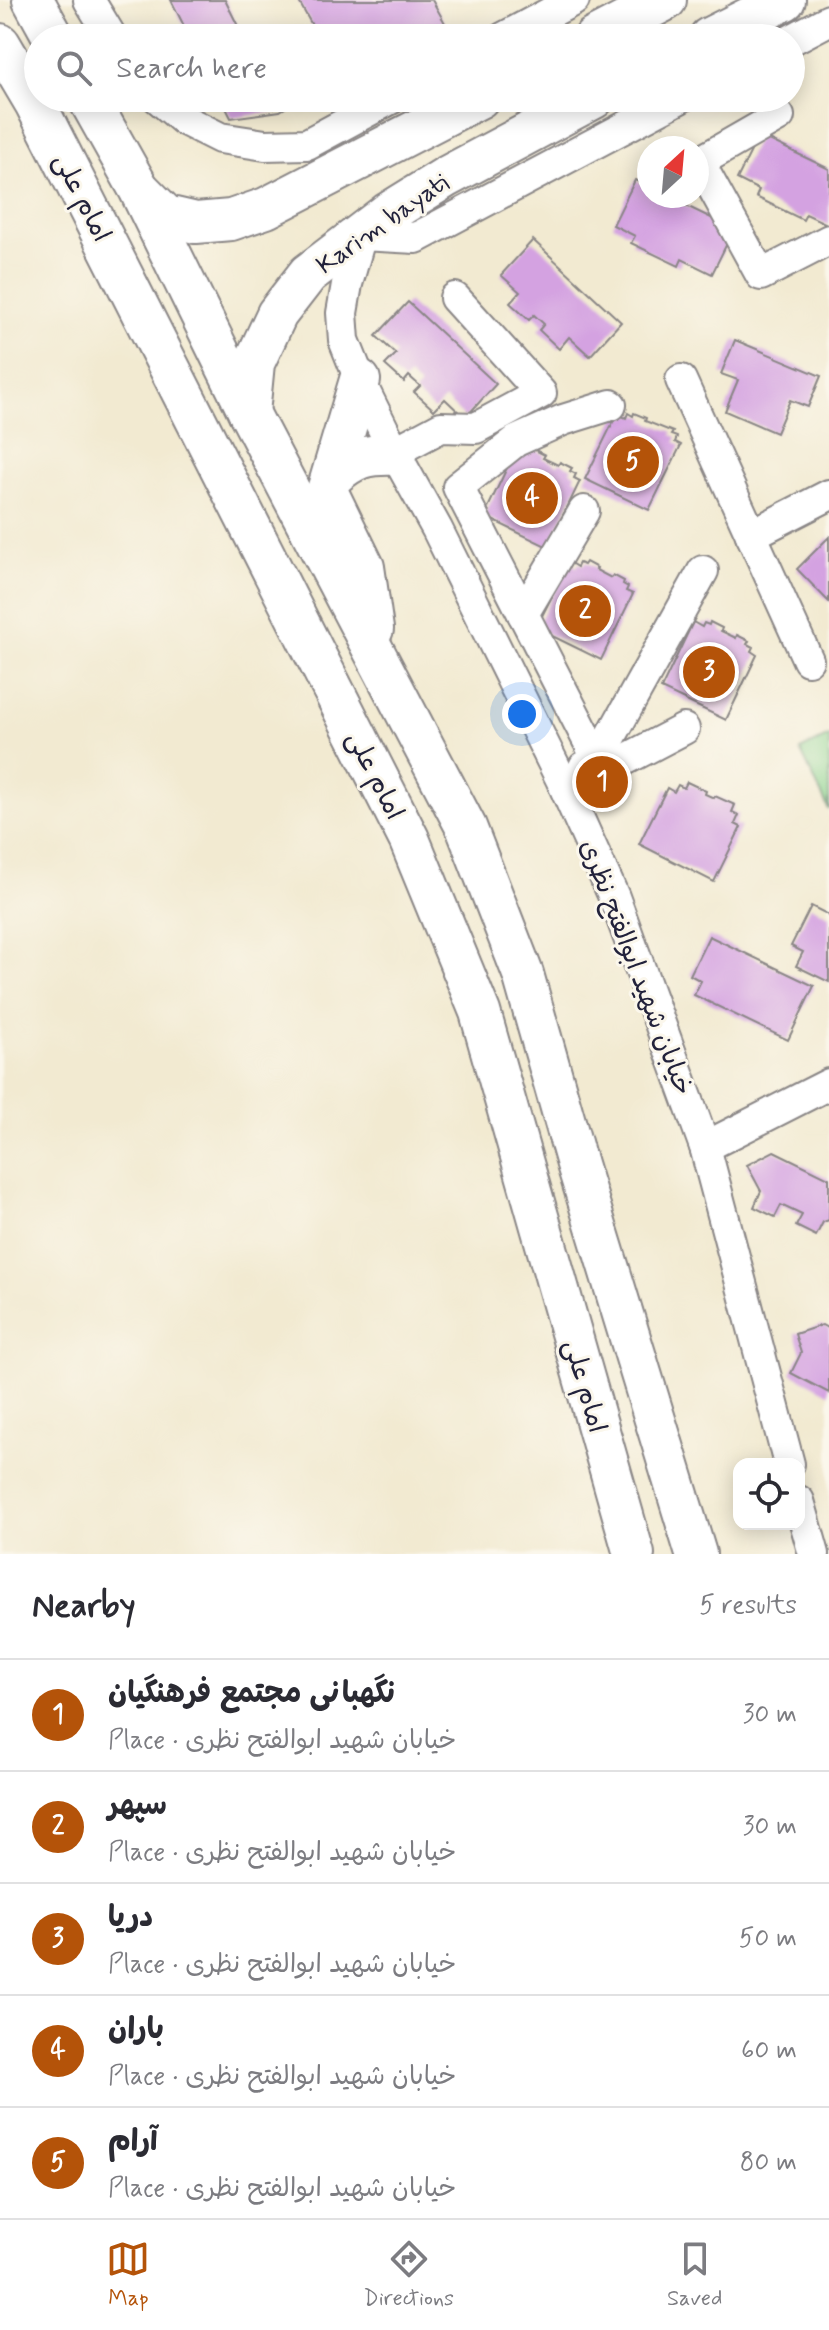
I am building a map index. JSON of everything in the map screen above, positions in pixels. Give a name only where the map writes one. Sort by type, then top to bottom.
[{"type":"main road","points":[[33,0],[46,24]]},
{"type":"main road","points":[[621,24],[666,0]]},
{"type":"main road","points":[[743,24],[785,0]]},
{"type":"main road","name":"امام علی","points":[[0,44],[24,84]]},
{"type":"main road","name":"امام علی","points":[[40,112],[409,839],[480,1012],[634,1554]]},
{"type":"main road","name":"امام علی","points":[[96,112],[139,189],[249,413],[466,827],[523,974],[577,1164],[696,1554]]},
{"type":"main road","points":[[139,189],[166,216],[196,223],[231,220],[266,208],[452,112]]},
{"type":"main road","name":"Karim bayati","points":[[249,413],[254,363],[277,314],[308,274],[388,213],[446,177],[536,112]]},
{"type":"main road","points":[[360,380],[330,484],[364,567],[380,664]]},
{"type":"main road","points":[[330,484],[348,464],[360,457],[395,454]]},
{"type":"street","points":[[89,0],[104,24]]},
{"type":"street","points":[[529,24],[574,0]]},
{"type":"street","points":[[805,35],[827,26]]},
{"type":"street","points":[[175,112],[220,138],[265,145],[307,144],[366,112]]},
{"type":"street","points":[[361,235],[416,238],[654,112]]},
{"type":"street","points":[[779,116],[699,162],[761,275],[829,240]]},
{"type":"street","name":"خیابان شهید ابوالفتح نظری","points":[[361,235],[342,313],[344,340],[395,454],[437,529],[561,779],[614,897],[705,1147],[787,1458]]},
{"type":"street","points":[[395,454],[441,427],[476,428],[541,393],[455,298]]},
{"type":"street","points":[[681,380],[808,660]]},
{"type":"street","points":[[598,760],[458,487],[516,441],[563,420],[611,405]]},
{"type":"street","points":[[751,535],[829,495]]},
{"type":"street","points":[[523,614],[584,511]]},
{"type":"street","points":[[561,779],[598,760],[703,571]]},
{"type":"street","points":[[598,760],[617,764],[684,729]]},
{"type":"street","points":[[705,1147],[829,1084]]},
{"type":"street","points":[[805,1522],[814,1554]]},
{"type":"green space","points":[[829,736],[829,810],[800,750]]},
{"type":"building","points":[[171,0],[225,0],[237,24],[183,24]]},
{"type":"building","points":[[298,0],[432,0],[445,23],[443,24],[311,24]]},
{"type":"building","points":[[228,112],[273,112],[231,118]]},
{"type":"building","points":[[759,135],[829,169],[829,225],[806,214],[803,220],[756,197],[759,190],[737,179]]},
{"type":"building","points":[[635,180],[637,208],[691,208],[734,229],[712,274],[682,259],[679,266],[631,243],[635,236],[613,225]]},
{"type":"building","points":[[533,240],[621,322],[590,356],[569,337],[559,349],[539,330],[544,324],[534,315],[529,320],[510,303],[520,292],[501,275]]},
{"type":"building","points":[[408,302],[496,384],[465,418],[445,399],[434,410],[414,392],[420,386],[409,376],[404,382],[385,365],[396,354],[376,336]]},
{"type":"building","points":[[735,340],[821,376],[808,407],[790,400],[776,433],[725,411],[738,380],[721,374]]},
{"type":"building","points":[[628,413],[673,432],[671,435],[677,437],[675,442],[681,445],[649,510],[585,479],[617,414],[626,418]]},
{"type":"building","points":[[516,449],[531,452],[533,449],[545,455],[543,458],[572,468],[570,471],[576,474],[574,478],[580,481],[548,547],[484,516]]},
{"type":"building","points":[[829,537],[829,602],[797,569]]},
{"type":"building","points":[[569,562],[577,567],[579,563],[584,565],[586,562],[611,578],[613,575],[624,581],[623,584],[628,587],[626,591],[633,594],[601,660],[536,628]]},
{"type":"building","points":[[693,622],[702,627],[710,622],[722,628],[721,631],[749,641],[747,644],[753,647],[751,651],[757,655],[726,720],[661,689]]},
{"type":"building","points":[[609,769],[617,783],[595,794],[587,780]]},
{"type":"building","points":[[687,782],[706,791],[705,794],[735,805],[732,812],[739,815],[735,824],[741,827],[714,882],[639,844],[667,788],[674,792],[678,785],[684,788]]},
{"type":"building","points":[[811,906],[829,915],[829,982],[796,966],[803,952],[791,946]]},
{"type":"building","points":[[709,936],[814,986],[788,1040],[694,995],[701,981],[690,975]]},
{"type":"building","points":[[774,1151],[829,1178],[829,1220],[823,1222],[816,1236],[796,1226],[802,1215],[781,1205],[775,1217],[754,1207],[761,1191],[747,1165]]},
{"type":"building","points":[[822,1325],[829,1329],[829,1393],[791,1373],[801,1353],[795,1334]]},
{"type":"place","name":"آرام","points":[[633,462]]},
{"type":"place","name":"باران","points":[[532,498]]},
{"type":"place","name":"سپهر","points":[[585,611]]},
{"type":"place","name":"دریا","points":[[709,672]]},
{"type":"place","name":"نگهبانی مجتمع فرهنگیان","points":[[602,782]]}]
